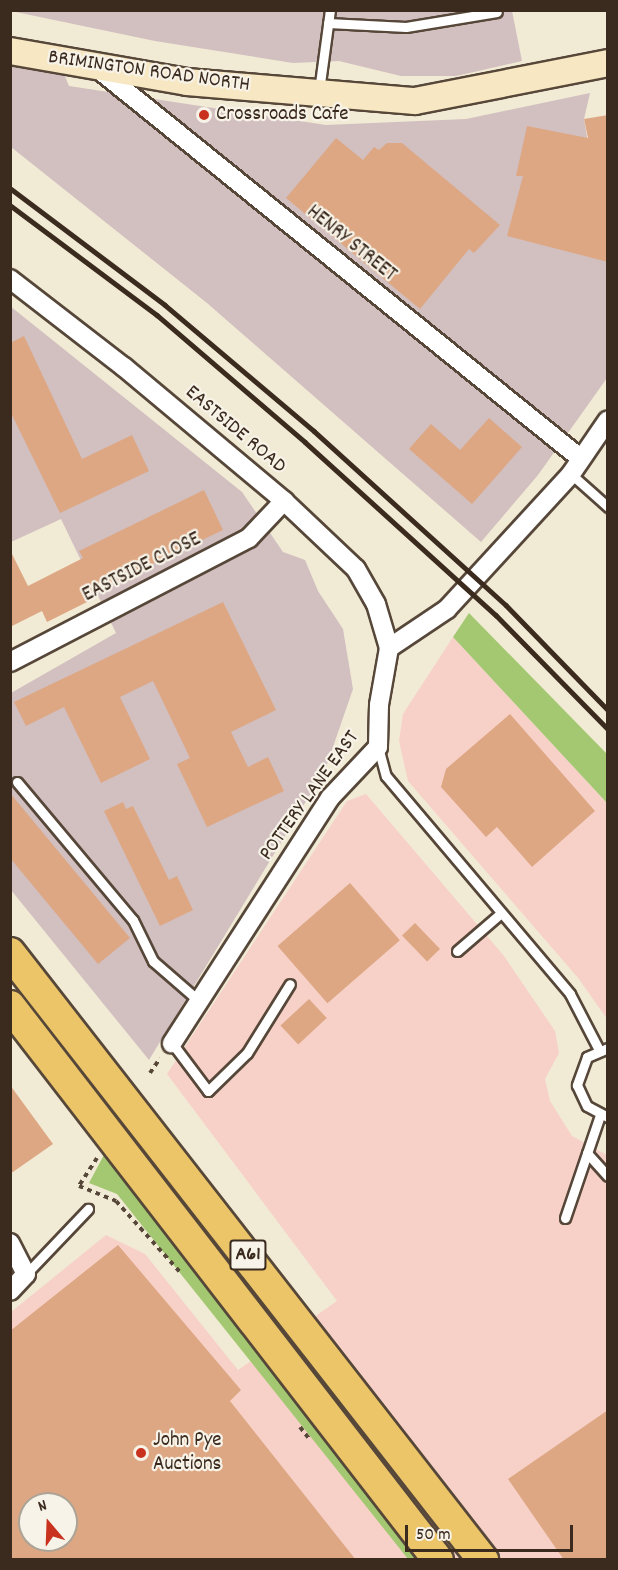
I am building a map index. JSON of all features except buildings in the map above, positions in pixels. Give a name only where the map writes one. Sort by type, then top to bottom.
[{"type":"highway","name":"A61","points":[[10,952],[483,1560]]},
{"type":"highway","name":"A61","points":[[10,1006],[438,1560]]},
{"type":"main road","name":"BRIMINGTON ROAD NORTH","points":[[10,51],[187,82],[414,101],[608,63]]},
{"type":"street","name":"HENRY STREET","points":[[94,65],[576,466]]},
{"type":"street","name":"EASTSIDE ROAD","points":[[10,279],[124,367],[284,501],[356,569],[376,604],[389,648]]},
{"type":"street","points":[[389,648],[447,609],[576,466],[608,420]]},
{"type":"street","name":"EASTSIDE CLOSE","points":[[10,662],[249,538],[284,501]]},
{"type":"street","name":"POTTERY LANE EAST","points":[[172,1043],[330,798],[378,747],[380,705],[389,648]]},
{"type":"street","points":[[10,1243],[26,1274],[10,1291]]},
{"type":"lane","points":[[319,94],[330,10]]},
{"type":"lane","points":[[328,23],[406,27],[497,12]]},
{"type":"lane","points":[[576,466],[608,507]]},
{"type":"lane","points":[[378,747],[386,777],[570,994],[604,1049],[580,1068],[577,1085],[586,1106],[604,1116],[587,1153],[565,1218]]},
{"type":"lane","points":[[17,782],[133,920],[153,961],[199,1000]]},
{"type":"lane","points":[[457,951],[501,913]]},
{"type":"lane","points":[[172,1043],[208,1091],[247,1053],[290,984]]},
{"type":"lane","points":[[587,1153],[608,1176]]},
{"type":"lane","points":[[26,1274],[88,1209]]},
{"type":"path","points":[[86,1175],[78,1186],[97,1196]]},
{"type":"shaded area","points":[[11,11],[512,11],[522,61],[456,76],[401,76],[339,61],[293,63],[155,41]]},
{"type":"shaded area","points":[[10,63],[64,74],[69,86],[326,125],[466,119],[590,93],[584,119],[590,155],[607,156],[607,378],[538,475],[481,542],[207,303],[11,147]]},
{"type":"shaded area","points":[[10,306],[242,492],[283,552],[305,560],[318,591],[343,629],[353,689],[325,770],[149,1060],[11,890],[11,693],[116,633],[61,519],[11,542]]},
{"type":"shaded area","points":[[453,637],[607,803],[607,1019],[579,979],[408,781],[399,741],[403,714]]},
{"type":"shaded area","points":[[366,794],[504,956],[555,1031],[559,1053],[545,1079],[550,1101],[572,1136],[607,1155],[607,1559],[11,1560],[11,1312],[106,1235],[145,1254],[238,1370],[337,1301],[167,1074],[347,801]]},
{"type":"green space","points":[[469,613],[607,754],[607,803],[453,637]]},
{"type":"green space","points":[[106,1151],[421,1559],[408,1559],[117,1194],[89,1183]]},
{"type":"railway","points":[[10,188],[165,305],[314,431],[506,605],[608,710]]},
{"type":"railway","points":[[10,205],[157,315],[305,442],[496,615],[608,729]]},
{"type":"place","name":"Crossroads Cafe","points":[[204,115]]},
{"type":"place","name":"John Pye Auctions","points":[[141,1453]]}]
